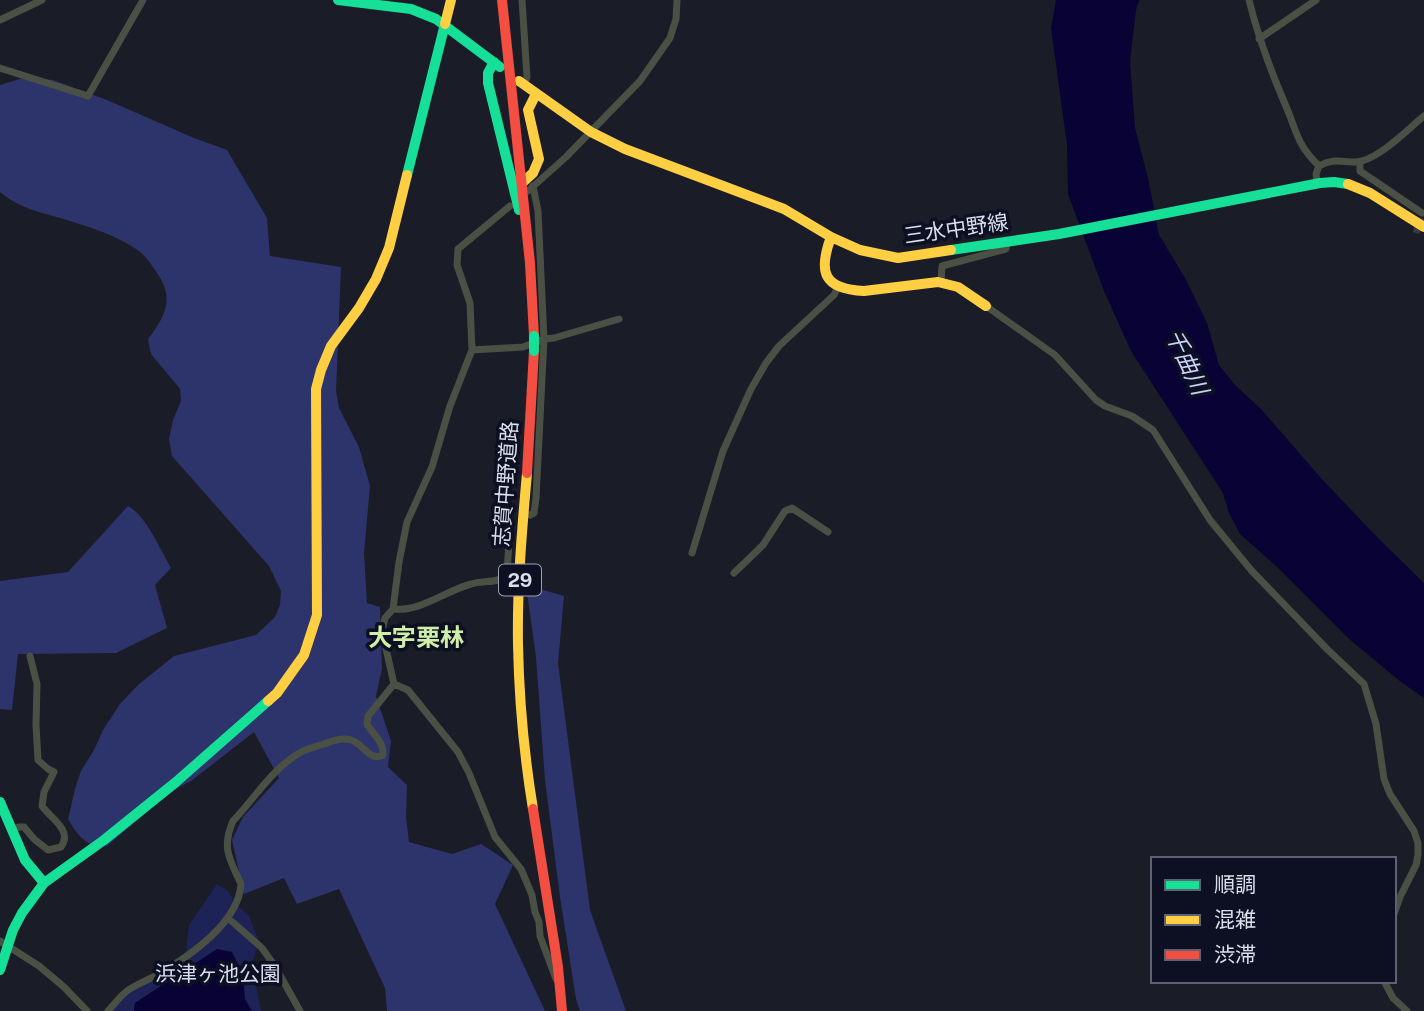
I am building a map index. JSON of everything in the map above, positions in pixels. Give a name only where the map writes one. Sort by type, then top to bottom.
[{"type":"main road","points":[[338,0],[411,9],[445,24]]},
{"type":"main road","points":[[0,970],[4,944],[44,883],[177,782],[277,692],[303,655],[310,640],[317,615],[316,389],[331,346],[359,308],[386,257],[451,0]]},
{"type":"main road","name":"志賀中野道路","points":[[502,0],[528,186],[528,247],[539,337],[534,351],[521,537],[518,643],[525,758],[558,967],[562,1011]]},
{"type":"main road","name":"29","points":[[445,24],[497,65],[487,78],[489,90],[528,247]]},
{"type":"main road","name":"三水中野線","points":[[521,83],[591,132],[625,149],[784,209],[859,250],[898,258],[1059,234],[1335,181],[1360,188],[1408,218],[1423,217]]},
{"type":"main road","points":[[528,186],[539,159],[528,110],[536,94]]},
{"type":"main road","points":[[831,237],[825,253],[824,268],[829,278],[843,289],[867,290],[941,282],[962,289],[986,306]]},
{"type":"main road","points":[[0,802],[25,860],[44,883]]},
{"type":"street","points":[[0,20],[41,0]]},
{"type":"street","points":[[0,68],[88,96],[143,0]]},
{"type":"street","points":[[521,83],[527,77],[522,0]]},
{"type":"street","points":[[530,515],[534,513],[537,498],[539,337],[538,211],[528,186],[591,132],[640,80],[670,38],[676,19],[677,0]]},
{"type":"street","points":[[1249,0],[1259,39],[1299,143],[1319,166]]},
{"type":"street","points":[[1259,39],[1315,0]]},
{"type":"street","points":[[1317,184],[1319,166],[1336,160],[1360,162],[1377,154],[1424,116]]},
{"type":"street","points":[[1360,162],[1360,171],[1364,175],[1390,190],[1423,217]]},
{"type":"street","points":[[394,684],[382,631],[385,618],[393,609],[407,522],[432,467],[450,406],[472,350],[470,303],[457,265],[458,249],[510,206]]},
{"type":"street","points":[[941,282],[942,266],[1006,249],[1007,242]]},
{"type":"street","points":[[692,553],[723,451],[751,390],[779,346],[834,295],[838,286]]},
{"type":"street","points":[[986,306],[1055,355],[1097,400],[1132,416],[1153,430],[1210,520],[1251,570],[1364,684],[1376,724],[1384,779],[1418,842],[1416,865],[1396,910]]},
{"type":"street","points":[[472,350],[523,347],[539,337],[554,338],[619,319]]},
{"type":"street","points":[[734,573],[763,545],[785,511],[792,508],[828,532]]},
{"type":"street","points":[[393,609],[407,611],[472,583],[501,580],[507,575],[510,523]]},
{"type":"street","points":[[11,830],[24,827],[48,850],[61,847],[65,838],[61,827],[43,806],[44,792],[54,772],[38,760],[37,684],[30,656]]},
{"type":"street","points":[[108,1011],[125,992],[183,959],[228,918],[241,884],[227,854],[227,840],[233,821],[277,772],[303,751],[338,739],[353,740],[374,757],[383,755],[384,748],[368,727],[368,716],[394,684]]},
{"type":"street","points":[[394,684],[408,690],[458,752],[495,837],[521,869],[532,895],[540,936],[569,1011]]},
{"type":"street","points":[[228,918],[261,948],[276,968],[300,1011]]},
{"type":"street","points":[[4,944],[39,966],[87,1011]]},
{"type":"street","points":[[1385,983],[1393,998],[1407,1011]]},
{"type":"green space","name":"浜津ヶ池公園","points":[[217,884],[228,891],[237,905],[249,916],[259,941],[252,964],[261,1011],[112,1011],[126,994],[185,960],[189,925]]},
{"type":"shaded area","points":[[23,78],[53,80],[227,150],[267,218],[270,256],[341,267],[336,391],[339,408],[359,447],[370,486],[364,553],[367,603],[380,607],[382,669],[376,696],[391,741],[388,767],[407,785],[406,817],[409,842],[452,854],[481,844],[513,865],[495,904],[545,1011],[387,1011],[385,988],[339,889],[297,904],[284,878],[244,894],[232,840],[243,817],[279,778],[254,732],[191,781],[156,804],[107,846],[94,845],[84,840],[68,819],[81,771],[120,704],[138,685],[174,656],[256,635],[275,617],[280,605],[281,591],[269,566],[172,456],[169,439],[181,401],[180,389],[151,354],[148,339],[162,317],[167,302],[164,285],[145,256],[120,239],[25,207],[0,192],[0,85]]},
{"type":"shaded area","points":[[128,506],[147,525],[171,568],[155,585],[167,628],[116,653],[18,654],[12,710],[0,709],[0,581],[68,572]]},
{"type":"shaded area","points":[[526,585],[564,596],[558,663],[590,910],[626,1011],[580,1011],[576,999],[545,780],[536,657]]},
{"type":"water","name":"千曲川","points":[[1056,0],[1139,0],[1130,61],[1135,128],[1159,235],[1184,276],[1207,323],[1219,365],[1320,477],[1424,583],[1424,698],[1348,638],[1240,534],[1229,513],[1223,493],[1131,351],[1104,291],[1068,194],[1067,145],[1051,28]]},
{"type":"water","points":[[217,949],[232,952],[243,975],[245,999],[252,1011],[134,1011],[135,1003]]},
{"type":"tunnel","points":[[1416,233],[1421,218]]},
{"type":"traffic: fast","points":[[338,0],[411,9],[436,19],[500,67]]},
{"type":"traffic: fast","points":[[407,175],[445,24]]},
{"type":"traffic: fast","points":[[494,62],[488,73],[488,83],[519,210]]},
{"type":"traffic: fast","points":[[951,250],[1059,234],[1320,183],[1348,184]]},
{"type":"traffic: fast","points":[[534,336],[534,351]]},
{"type":"traffic: fast","points":[[0,970],[13,930],[44,883],[104,840],[176,782],[268,701]]},
{"type":"traffic: fast","points":[[0,802],[25,860],[44,883]]},
{"type":"traffic: slow","points":[[445,24],[451,0]]},
{"type":"traffic: slow","points":[[519,81],[591,132],[625,149],[784,209],[831,237],[860,250],[898,258],[951,250]]},
{"type":"traffic: slow","points":[[522,183],[533,173],[539,159],[528,110],[536,94]]},
{"type":"traffic: slow","points":[[268,701],[277,693],[304,655],[317,615],[316,389],[321,370],[331,346],[376,279],[389,248],[407,175]]},
{"type":"traffic: slow","points":[[1348,184],[1370,193],[1424,227]]},
{"type":"traffic: slow","points":[[831,237],[825,269],[827,276],[840,287],[864,291],[938,282],[958,287],[986,306]]},
{"type":"traffic: slow","points":[[527,473],[519,580],[518,644],[522,726],[533,809]]},
{"type":"traffic: jam","points":[[502,0],[530,263],[534,336]]},
{"type":"traffic: jam","points":[[527,473],[534,351]]},
{"type":"traffic: jam","points":[[533,809],[558,967],[562,1011]]},
{"type":"district","name":"大字栗林","points":[[416,638]]}]
